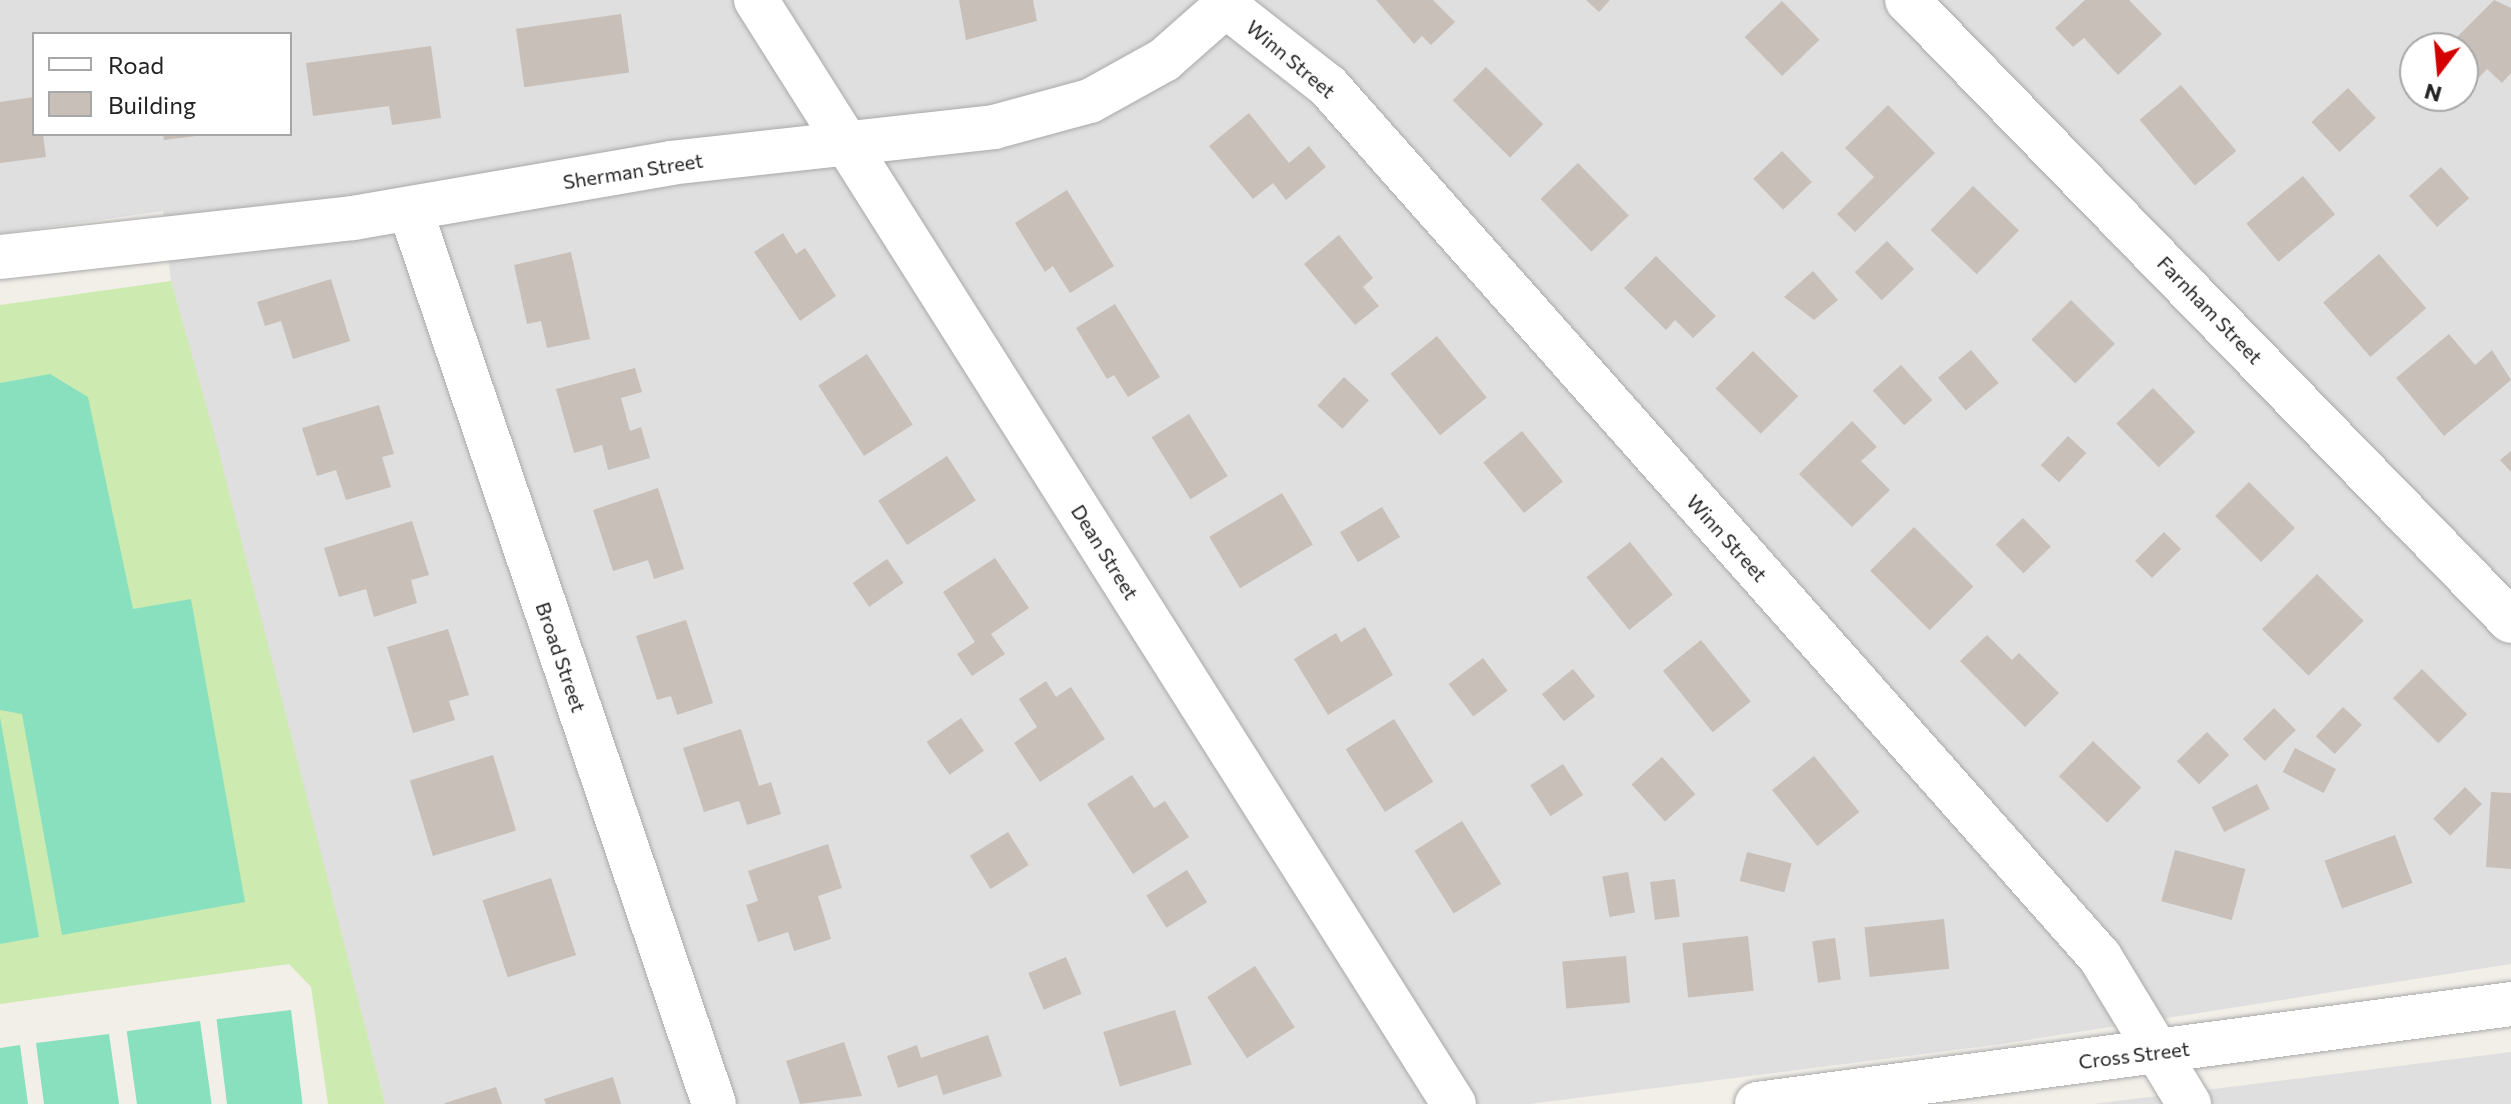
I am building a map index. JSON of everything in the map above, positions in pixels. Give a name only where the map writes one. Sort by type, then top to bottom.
[{"type":"street","name":"Dean Street","points":[[756,0],[1454,1104]]},
{"type":"street","name":"Farnham Street","points":[[1907,0],[2511,621]]},
{"type":"street","name":"Sherman Street","points":[[0,257],[410,209],[670,163],[994,127],[1090,101],[1164,60],[1229,3]]},
{"type":"street","name":"Winn Street","points":[[1229,3],[1328,86],[2100,957],[2189,1104]]},
{"type":"street","name":"Broad Street","points":[[410,209],[714,1104]]},
{"type":"street","name":"Cross Street","points":[[1757,1104],[2511,1004]]},
{"type":"shaded area","points":[[0,0],[2511,0],[2511,964],[2002,1044],[1529,1104],[385,1104],[171,281],[163,211],[0,234]]},
{"type":"shaded area","points":[[2511,1052],[2511,1104],[2093,1104]]},
{"type":"green space","points":[[171,281],[214,433],[385,1104],[328,1104],[311,987],[289,964],[0,1004],[0,305]]},
{"type":"green space","points":[[50,374],[88,397],[133,609],[191,599],[245,902],[62,935],[22,714],[0,710],[0,383]]},
{"type":"green space","points":[[0,717],[39,937],[0,944]]},
{"type":"green space","points":[[291,1010],[303,1104],[227,1104],[217,1019]]},
{"type":"green space","points":[[200,1021],[212,1104],[137,1104],[127,1031]]},
{"type":"green space","points":[[109,1034],[119,1104],[44,1104],[36,1043]]},
{"type":"green space","points":[[20,1045],[28,1104],[0,1104],[0,1048]]},
{"type":"building","points":[[959,0],[1033,0],[1037,21],[966,40]]},
{"type":"building","points":[[1376,0],[1433,0],[1455,22],[1431,45],[1422,36],[1414,44]]},
{"type":"building","points":[[1586,0],[1610,0],[1599,12]]},
{"type":"building","points":[[2085,0],[2129,0],[2162,34],[2118,75],[2084,38],[2073,47],[2055,28]]},
{"type":"building","points":[[2494,0],[2511,8],[2511,73],[2502,83],[2487,69],[2479,77],[2479,32],[2462,32]]},
{"type":"building","points":[[1782,1],[1820,40],[1782,76],[1745,37]]},
{"type":"building","points":[[621,14],[629,72],[524,87],[516,29]]},
{"type":"building","points":[[431,46],[441,118],[392,125],[389,106],[313,116],[306,63]]},
{"type":"building","points":[[1486,67],[1543,124],[1510,158],[1453,100]]},
{"type":"building","points":[[2181,85],[2236,151],[2195,186],[2140,120]]},
{"type":"building","points":[[2348,88],[2376,118],[2339,152],[2311,122]]},
{"type":"building","points":[[32,97],[32,136],[43,136],[46,157],[0,163],[0,102]]},
{"type":"building","points":[[1888,105],[1935,153],[1855,232],[1837,214],[1874,177],[1845,148]]},
{"type":"building","points":[[1249,113],[1289,163],[1309,146],[1326,167],[1286,200],[1273,183],[1253,199],[1209,146]]},
{"type":"building","points":[[163,136],[196,136],[164,140]]},
{"type":"building","points":[[1782,151],[1812,182],[1783,210],[1753,179]]},
{"type":"building","points":[[1578,163],[1629,216],[1591,252],[1541,199]]},
{"type":"building","points":[[2441,167],[2469,198],[2437,227],[2409,196]]},
{"type":"building","points":[[2303,176],[2335,214],[2278,262],[2246,224]]},
{"type":"building","points":[[1973,186],[2019,230],[1977,274],[1931,230]]},
{"type":"building","points":[[1067,190],[1114,266],[1070,293],[1053,266],[1045,272],[1015,223]]},
{"type":"building","points":[[783,233],[796,254],[805,248],[836,296],[800,321],[754,252]]},
{"type":"building","points":[[1339,235],[1373,278],[1363,287],[1379,306],[1355,325],[1304,264]]},
{"type":"building","points":[[1887,241],[1914,269],[1882,300],[1855,272]]},
{"type":"building","points":[[571,252],[590,339],[547,348],[541,321],[527,324],[514,265]]},
{"type":"building","points":[[2379,254],[2426,308],[2370,357],[2323,303]]},
{"type":"building","points":[[1656,256],[1716,316],[1693,338],[1675,320],[1666,330],[1624,288]]},
{"type":"building","points":[[1813,271],[1838,300],[1814,320],[1784,297]]},
{"type":"building","points":[[331,279],[350,341],[293,359],[281,321],[265,326],[257,302]]},
{"type":"building","points":[[2071,300],[2115,344],[2075,383],[2031,340]]},
{"type":"building","points":[[1115,304],[1160,377],[1128,397],[1114,375],[1107,379],[1076,328]]},
{"type":"building","points":[[2449,334],[2475,365],[2492,350],[2511,380],[2444,436],[2396,378]]},
{"type":"building","points":[[1437,336],[1487,397],[1440,435],[1390,374]]},
{"type":"building","points":[[1971,350],[1999,383],[1966,411],[1938,378]]},
{"type":"building","points":[[1753,351],[1798,396],[1761,434],[1716,388]]},
{"type":"building","points":[[867,354],[913,424],[864,456],[818,386]]},
{"type":"building","points":[[1901,365],[1932,400],[1904,425],[1873,390]]},
{"type":"building","points":[[635,368],[642,392],[621,398],[630,431],[641,427],[650,458],[608,470],[602,445],[574,453],[556,389]]},
{"type":"building","points":[[1344,377],[1369,400],[1342,429],[1317,406]]},
{"type":"building","points":[[2153,388],[2195,432],[2159,467],[2116,423]]},
{"type":"building","points":[[379,405],[394,454],[382,457],[391,487],[346,500],[336,470],[317,476],[302,428]]},
{"type":"building","points":[[1189,414],[1228,476],[1190,499],[1152,437]]},
{"type":"building","points":[[1852,421],[1877,447],[1861,461],[1890,490],[1852,527],[1799,474]]},
{"type":"building","points":[[1522,431],[1563,482],[1524,513],[1483,462]]},
{"type":"building","points":[[2068,436],[2086,453],[2059,482],[2041,465]]},
{"type":"building","points":[[2511,451],[2511,472],[2500,460]]},
{"type":"building","points":[[947,456],[976,500],[907,545],[878,501]]},
{"type":"building","points":[[2249,482],[2295,528],[2261,562],[2215,516]]},
{"type":"building","points":[[658,488],[684,569],[654,579],[648,560],[613,571],[593,510]]},
{"type":"building","points":[[1282,493],[1313,544],[1240,588],[1209,537]]},
{"type":"building","points":[[1382,507],[1400,537],[1358,562],[1340,532]]},
{"type":"building","points":[[2023,518],[2051,547],[2023,573],[1996,544]]},
{"type":"building","points":[[412,521],[429,575],[411,580],[417,603],[374,617],[366,589],[339,597],[324,548]]},
{"type":"building","points":[[1914,527],[1973,586],[1930,630],[1870,571]]},
{"type":"building","points":[[2164,532],[2181,549],[2152,578],[2135,561]]},
{"type":"building","points":[[1630,542],[1673,595],[1629,630],[1586,577]]},
{"type":"building","points":[[995,558],[1029,608],[991,634],[1005,654],[972,676],[957,654],[975,642],[943,592]]},
{"type":"building","points":[[887,559],[904,583],[869,607],[853,583]]},
{"type":"building","points":[[2317,574],[2364,621],[2309,676],[2262,629]]},
{"type":"building","points":[[686,620],[713,703],[677,715],[671,696],[657,700],[636,636]]},
{"type":"building","points":[[1365,627],[1393,675],[1328,715],[1294,659],[1336,633],[1341,642]]},
{"type":"building","points":[[448,629],[469,695],[449,701],[455,720],[413,733],[387,647]]},
{"type":"building","points":[[1987,635],[2012,660],[2019,653],[2059,693],[2025,727],[1960,661]]},
{"type":"building","points":[[1701,640],[1751,701],[1713,732],[1663,671]]},
{"type":"building","points":[[1483,658],[1508,691],[1473,717],[1449,684]]},
{"type":"building","points":[[1573,669],[1595,696],[1564,721],[1542,694]]},
{"type":"building","points":[[2422,669],[2467,714],[2438,743],[2393,698]]},
{"type":"building","points":[[1046,681],[1056,697],[1071,687],[1105,739],[1040,782],[1014,743],[1037,727],[1019,699]]},
{"type":"building","points":[[2343,707],[2362,725],[2335,754],[2316,736]]},
{"type":"building","points":[[2274,708],[2296,730],[2265,761],[2243,739]]},
{"type":"building","points":[[961,718],[984,751],[950,775],[927,742]]},
{"type":"building","points":[[1394,719],[1433,782],[1385,812],[1346,749]]},
{"type":"building","points":[[741,729],[759,786],[771,782],[781,814],[747,825],[739,801],[704,812],[683,748]]},
{"type":"building","points":[[2207,732],[2229,755],[2199,784],[2177,761]]},
{"type":"building","points":[[2093,741],[2141,788],[2107,823],[2059,776]]},
{"type":"building","points":[[2295,748],[2336,769],[2324,793],[2283,772]]},
{"type":"building","points":[[493,755],[516,831],[433,856],[410,780]]},
{"type":"building","points":[[1814,756],[1859,812],[1817,846],[1772,790]]},
{"type":"building","points":[[1662,757],[1695,794],[1665,822],[1632,784]]},
{"type":"building","points":[[1563,764],[1583,795],[1550,816],[1530,785]]},
{"type":"building","points":[[1132,775],[1154,808],[1165,801],[1189,837],[1133,874],[1087,804]]},
{"type":"building","points":[[2257,784],[2270,809],[2224,832],[2212,807]]},
{"type":"building","points":[[2465,787],[2482,804],[2450,836],[2433,819]]},
{"type":"building","points":[[2491,792],[2511,793],[2511,869],[2486,867]]},
{"type":"building","points":[[1462,821],[1501,884],[1454,913],[1415,851]]},
{"type":"building","points":[[1008,832],[1029,865],[991,889],[970,856]]},
{"type":"building","points":[[2395,835],[2412,883],[2342,909],[2325,861]]},
{"type":"building","points":[[828,844],[842,888],[818,896],[831,939],[794,951],[788,932],[758,942],[746,905],[758,901],[748,871]]},
{"type":"building","points":[[2175,850],[2246,869],[2232,920],[2161,901]]},
{"type":"building","points":[[1747,852],[1792,863],[1784,892],[1740,881]]},
{"type":"building","points":[[1187,870],[1207,902],[1166,928],[1146,895]]},
{"type":"building","points":[[1628,872],[1635,912],[1610,917],[1602,877]]},
{"type":"building","points":[[551,878],[576,955],[508,977],[483,900]]},
{"type":"building","points":[[1675,879],[1680,917],[1655,920],[1650,882]]},
{"type":"building","points":[[1944,919],[1949,969],[1870,977],[1864,927]]},
{"type":"building","points":[[1748,936],[1754,991],[1688,998],[1682,943]]},
{"type":"building","points":[[1835,938],[1841,980],[1818,983],[1812,941]]},
{"type":"building","points":[[1626,956],[1630,1003],[1566,1008],[1562,962]]},
{"type":"building","points":[[1066,957],[1082,994],[1044,1010],[1028,973]]},
{"type":"building","points":[[1255,966],[1295,1027],[1247,1058],[1207,997]]},
{"type":"building","points":[[1175,1010],[1192,1065],[1120,1086],[1103,1032]]},
{"type":"building","points":[[988,1035],[1002,1076],[943,1095],[937,1075],[898,1088],[887,1056],[917,1045],[921,1058]]},
{"type":"building","points":[[844,1042],[862,1096],[800,1104],[786,1061]]},
{"type":"building","points":[[613,1077],[621,1104],[546,1104],[544,1099]]},
{"type":"building","points":[[496,1087],[502,1104],[445,1104],[445,1103]]}]
